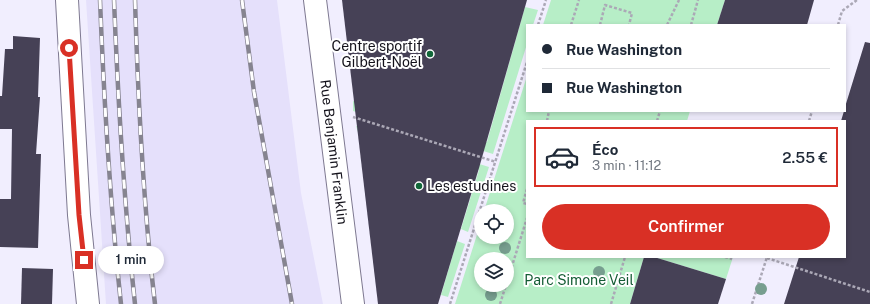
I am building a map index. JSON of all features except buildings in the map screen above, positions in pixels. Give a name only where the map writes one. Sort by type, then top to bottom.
[{"type":"street","points":[[66,0],[79,215],[88,304]]},
{"type":"street","name":"Rue Benjamin Franklin","points":[[315,0],[353,304]]},
{"type":"path","points":[[538,24],[546,0]]},
{"type":"path","points":[[571,24],[579,0]]},
{"type":"path","points":[[668,24],[680,0]]},
{"type":"path","points":[[690,24],[698,0]]},
{"type":"path","points":[[838,24],[842,11],[857,0]]},
{"type":"path","points":[[600,24],[605,5],[632,13],[629,24]]},
{"type":"path","points":[[450,304],[526,65]]},
{"type":"path","points":[[328,109],[496,162]]},
{"type":"path","points":[[526,192],[523,203],[526,204]]},
{"type":"path","points":[[514,260],[526,221]]},
{"type":"path","points":[[611,304],[626,258]]},
{"type":"path","points":[[752,304],[767,258],[870,292]]},
{"type":"path","points":[[500,304],[504,292]]},
{"type":"shaded area","points":[[86,0],[277,0],[301,193],[323,304],[106,304]]},
{"type":"green space","points":[[551,0],[725,0],[717,24],[543,24]]},
{"type":"green space","points":[[525,7],[538,10],[533,24],[526,24],[526,47],[493,154],[353,111],[353,101],[487,142]]},
{"type":"green space","name":"Parc Simone Veil","points":[[526,79],[526,112],[690,112],[687,120],[526,120],[526,258],[644,258],[630,304],[455,304],[474,244],[514,244],[514,204],[486,204]]},
{"type":"green space","points":[[356,126],[489,167],[477,204],[474,204],[474,213],[468,232],[461,229],[479,170],[358,132]]},
{"type":"green space","points":[[457,241],[465,244],[448,297],[441,295]]},
{"type":"green space","name":"Parc Simone Veil","points":[[657,258],[733,258],[726,279]]},
{"type":"railway","points":[[100,0],[108,152],[121,304]]},
{"type":"railway","points":[[114,0],[122,152],[135,304]]},
{"type":"railway","points":[[135,0],[142,152],[147,228],[155,304]]},
{"type":"railway","points":[[242,0],[254,92],[292,304]]},
{"type":"place","name":"Centre sportif Gilbert-Noël","points":[[430,54]]},
{"type":"place","name":"Les estudines","points":[[419,186]]},
{"type":"route","points":[[69,48],[79,215],[84,260]]}]
